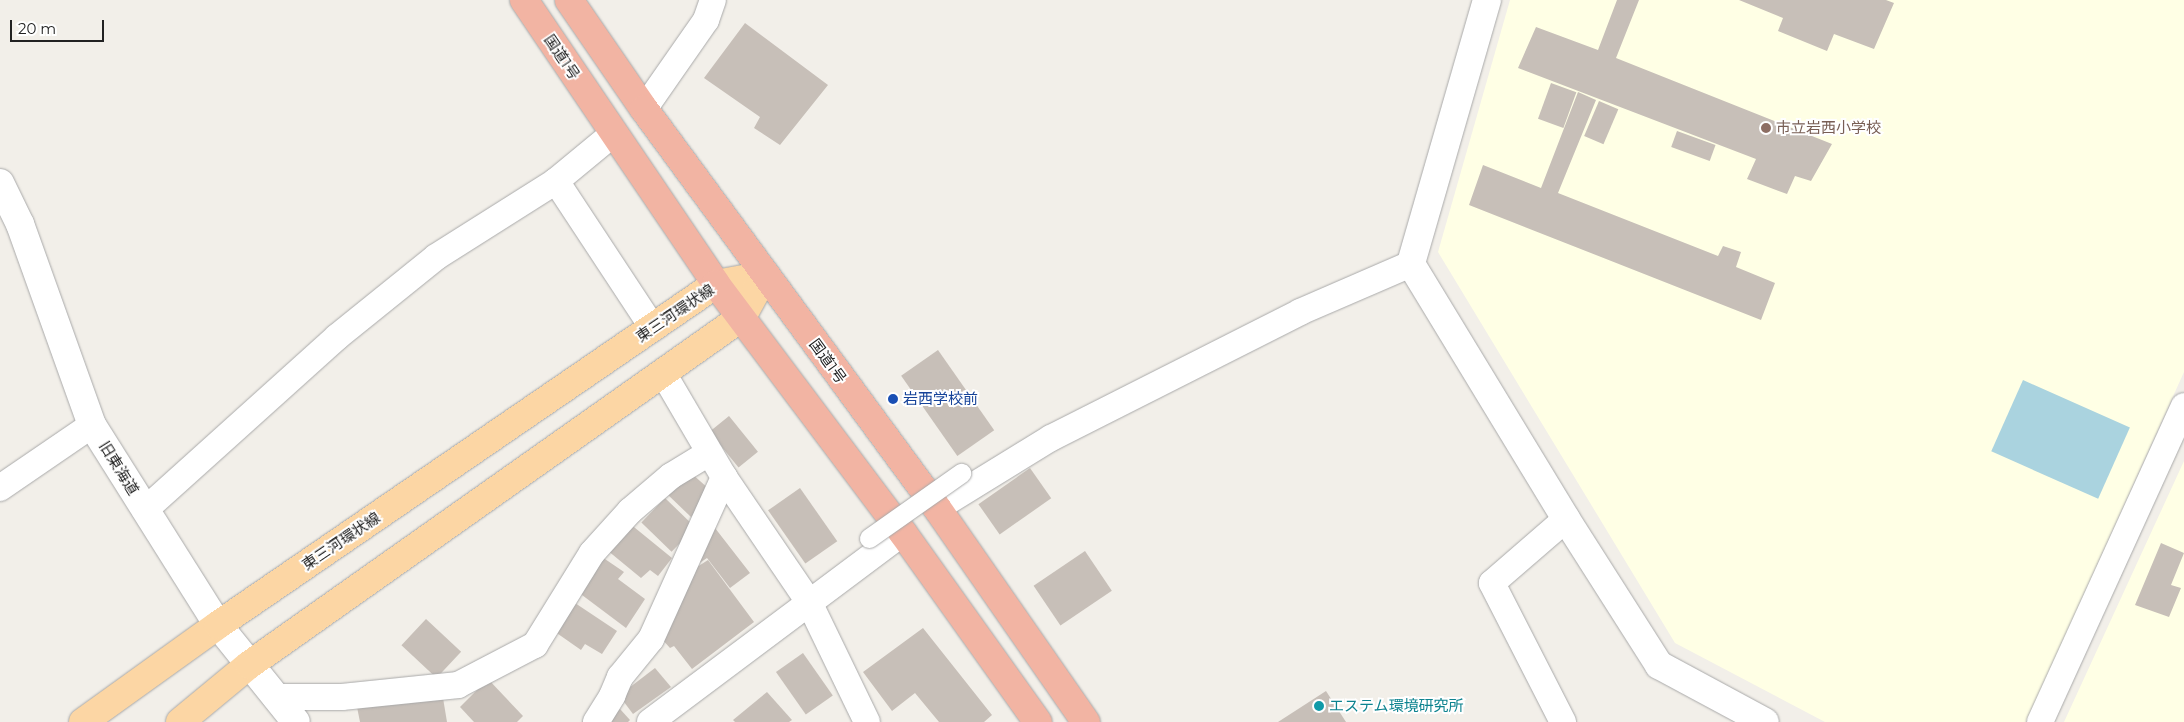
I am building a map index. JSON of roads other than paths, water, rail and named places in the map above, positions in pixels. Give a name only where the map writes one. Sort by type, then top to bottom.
[{"type":"highway","name":"国道1号","points":[[524,0],[716,284],[903,533],[1038,722]]},
{"type":"highway","name":"国道1号","points":[[569,0],[644,109],[937,508],[1086,722]]},
{"type":"main road","name":"東三河環状線","points":[[82,722],[218,625],[716,284],[765,275]]},
{"type":"main road","points":[[180,722],[249,665],[742,317],[765,275]]},
{"type":"street","points":[[644,109],[706,20],[714,0]]},
{"type":"street","points":[[1487,0],[1411,264],[1566,519],[1660,665],[1765,722]]},
{"type":"street","points":[[145,510],[337,337],[436,256],[556,181],[614,133]]},
{"type":"street","points":[[556,181],[653,328]]},
{"type":"street","name":"旧東海道","points":[[0,183],[20,224],[92,424],[218,625],[296,722]]},
{"type":"street","points":[[937,508],[1076,424],[1300,312],[1411,264]]},
{"type":"street","points":[[662,373],[724,477],[809,602],[867,722]]},
{"type":"street","points":[[2040,722],[2184,406]]},
{"type":"street","points":[[0,488],[92,424]]},
{"type":"street","points":[[275,697],[342,697],[458,685],[535,645],[592,553],[617,525],[672,476],[709,453]]},
{"type":"street","points":[[868,538],[961,473]]},
{"type":"street","points":[[596,722],[612,696],[620,677],[651,639],[724,477]]},
{"type":"street","points":[[1563,722],[1492,583],[1566,519]]},
{"type":"street","points":[[650,722],[903,533]]},
{"type":"water","points":[[2023,380],[2130,428],[2098,499],[1991,451]]},
{"type":"place","name":"市立岩西小学校","points":[[1766,128]]},
{"type":"place","name":"岩西学校前","points":[[893,399]]},
{"type":"place","name":"エステム環境研究所","points":[[1319,706]]}]
